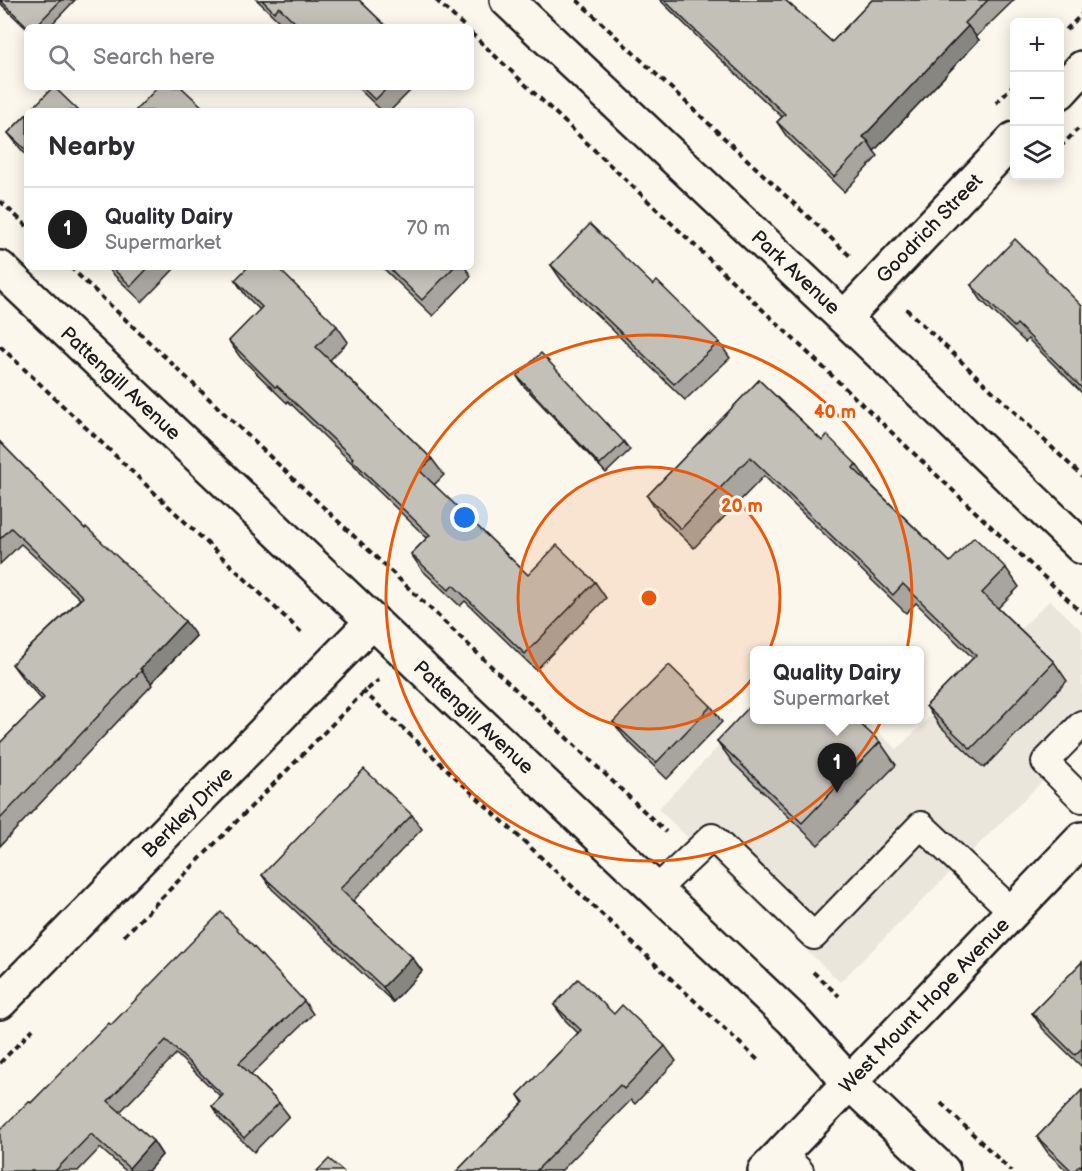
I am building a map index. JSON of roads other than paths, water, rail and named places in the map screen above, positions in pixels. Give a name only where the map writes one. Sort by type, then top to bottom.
[{"type":"street","name":"Park Avenue","points":[[507,0],[1082,546]]},
{"type":"street","points":[[1064,87],[1082,68]]},
{"type":"street","name":"Goodrich Street","points":[[844,318],[1010,143]]},
{"type":"street","name":"Pattengill Avenue","points":[[0,268],[804,1031],[850,1083],[943,1171]]},
{"type":"street","name":"Berkley Drive","points":[[0,1002],[373,621]]},
{"type":"street","name":"West Mount Hope Avenue","points":[[782,1165],[850,1083],[1082,839]]},
{"type":"lane","points":[[1082,724],[1046,762],[1082,799]]},
{"type":"lane","points":[[656,890],[712,837],[814,936],[921,825],[1013,912]]},
{"type":"place","name":"Quality Dairy","points":[[837,793]]}]
